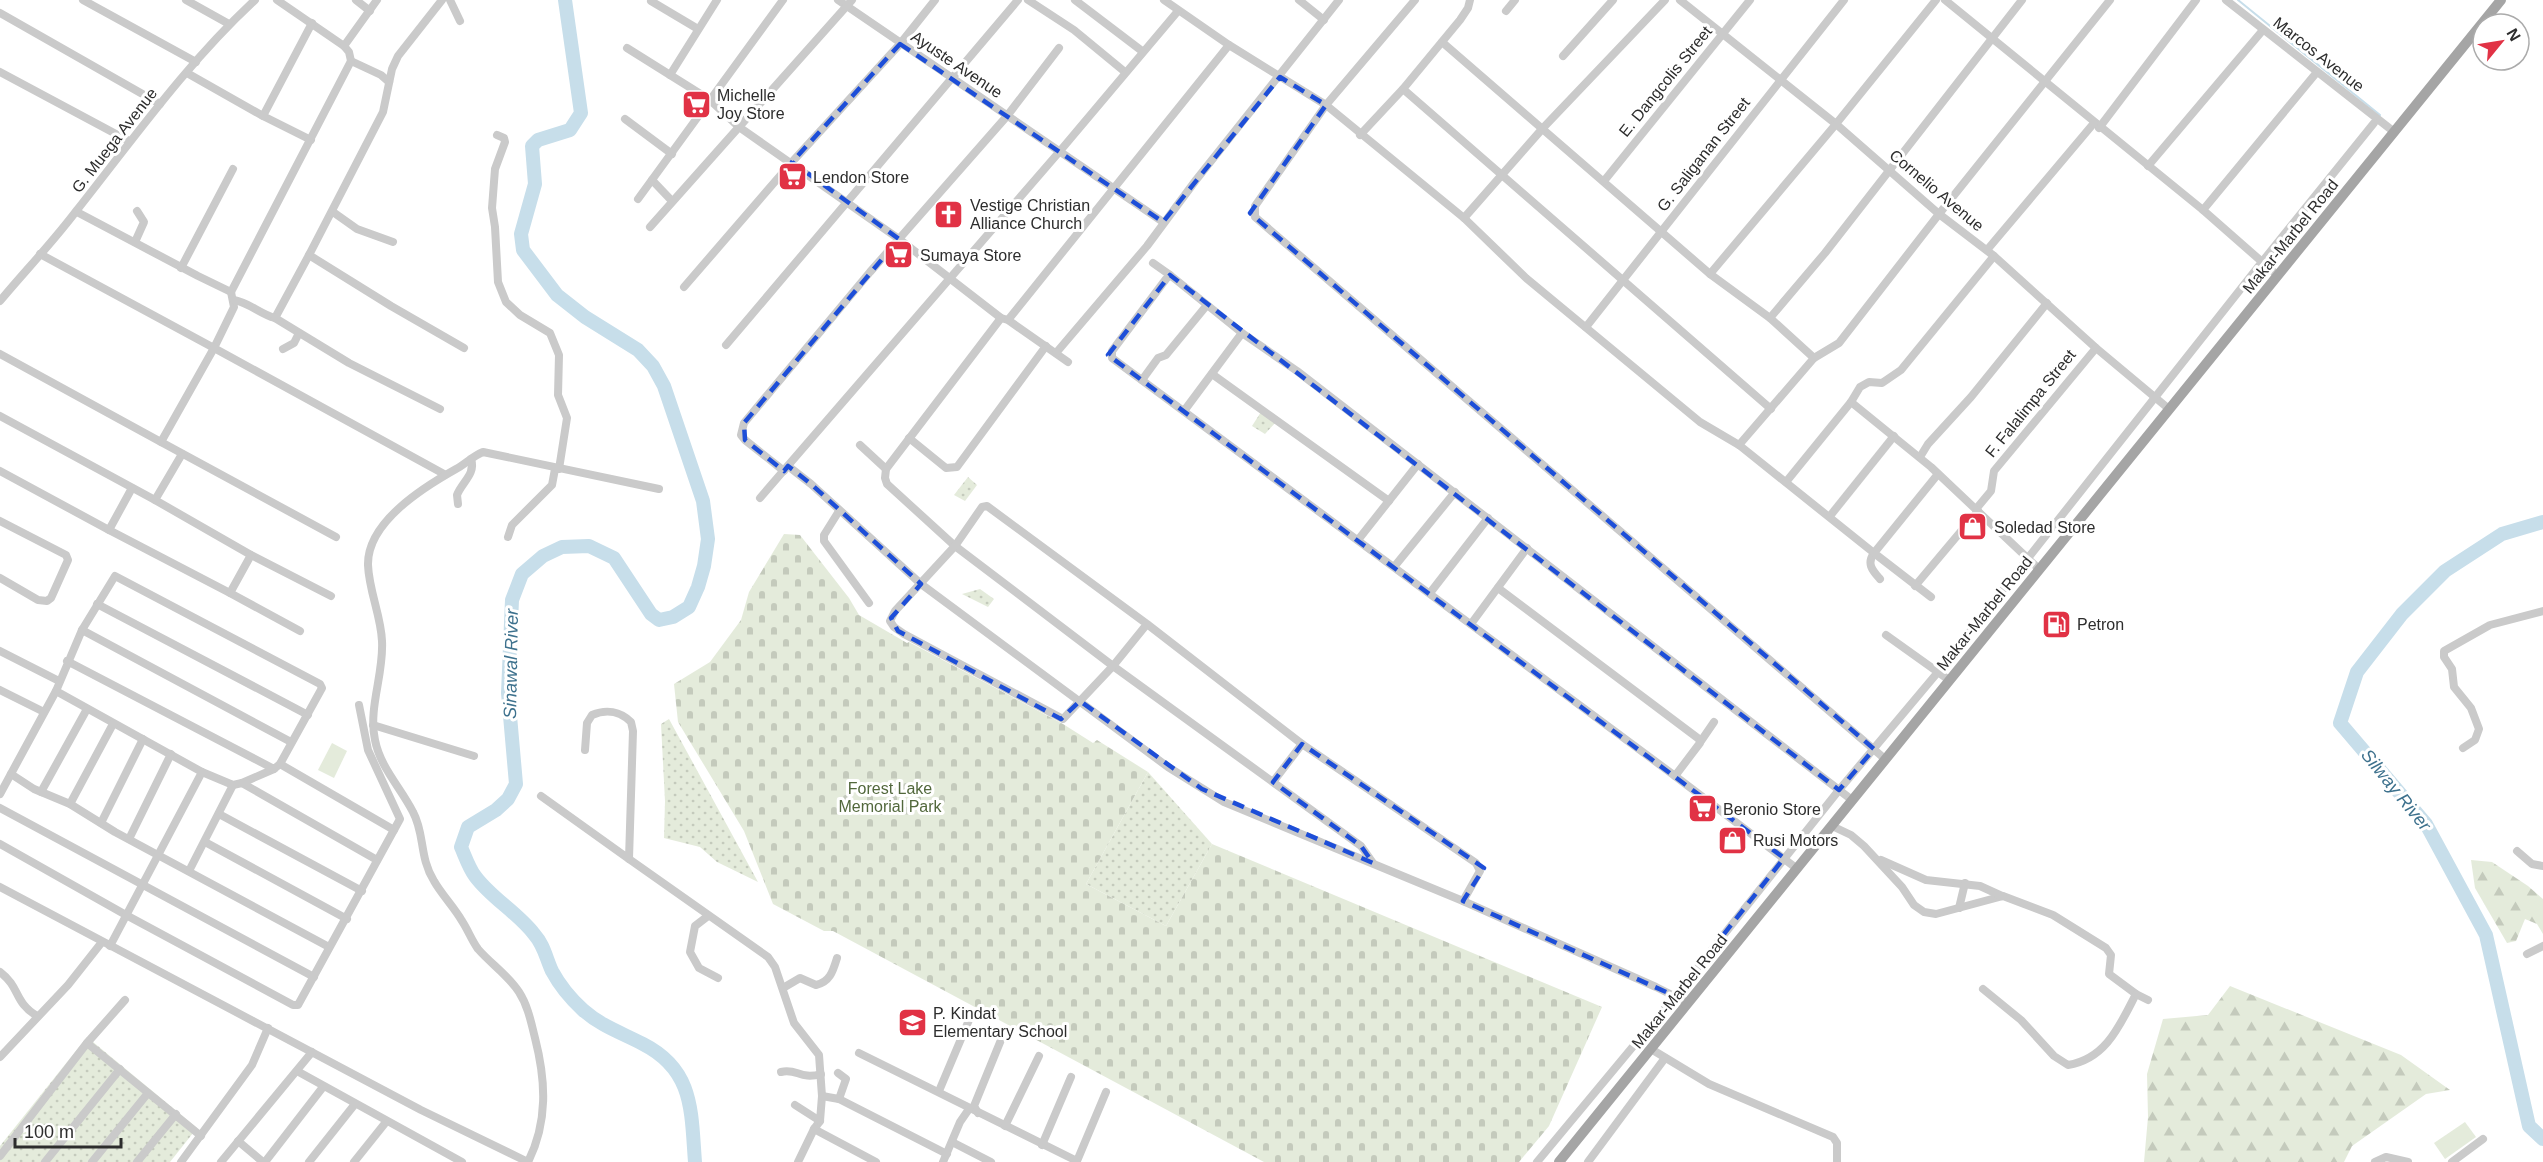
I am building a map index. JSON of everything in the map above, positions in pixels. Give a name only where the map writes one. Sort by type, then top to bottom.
[{"type":"main road","name":"Makar-Marbel Road","points":[[1559,1162],[2501,0]]},
{"type":"street","points":[[82,0],[196,62]]},
{"type":"street","points":[[186,0],[229,24]]},
{"type":"street","name":"G. Muega Avenue","points":[[0,301],[77,212],[129,141],[160,104],[229,24],[255,0]]},
{"type":"street","points":[[161,442],[232,313],[233,296],[351,61],[349,52],[344,46],[277,0]]},
{"type":"street","points":[[356,0],[370,11]]},
{"type":"street","points":[[344,46],[377,0]]},
{"type":"street","points":[[275,318],[333,212],[383,112],[388,97],[389,82],[398,56],[442,0]]},
{"type":"street","points":[[450,0],[460,21]]},
{"type":"street","points":[[670,75],[717,0]]},
{"type":"street","points":[[638,199],[783,0]]},
{"type":"street","name":"Ayuste Avenue","points":[[837,0],[849,3],[900,44],[1162,222]]},
{"type":"street","points":[[684,287],[792,162],[900,44],[935,0]]},
{"type":"street","points":[[726,345],[1018,0]]},
{"type":"street","points":[[1028,0],[1074,30],[1125,72]]},
{"type":"street","points":[[1075,0],[1142,51]]},
{"type":"street","points":[[1299,0],[1324,20]]},
{"type":"street","points":[[1056,352],[1147,246],[1162,222],[1280,77],[1339,0]]},
{"type":"street","points":[[1360,135],[1403,89],[1442,42],[1464,14],[1470,0]]},
{"type":"street","points":[[1506,10],[1515,0]]},
{"type":"street","points":[[1563,56],[1613,0]]},
{"type":"street","points":[[1464,218],[1544,128],[1665,0]]},
{"type":"street","name":"Cornelio Avenue","points":[[1680,0],[1836,124],[1939,213],[1991,253],[2096,348],[2169,409]]},
{"type":"street","name":"E. Dangcolis Street","points":[[1604,181],[1750,0]]},
{"type":"street","name":"G. Saliganan Street","points":[[1586,327],[1844,0]]},
{"type":"street","points":[[1710,274],[1936,0]]},
{"type":"street","points":[[1945,0],[2203,210],[2277,275]]},
{"type":"street","points":[[1770,318],[2022,0]]},
{"type":"street","points":[[1739,445],[1814,358],[1839,343],[1939,213],[2110,0]]},
{"type":"street","points":[[1786,482],[1863,384],[1882,383],[1901,370],[1991,253],[2196,0]]},
{"type":"street","name":"Marcos Avenue","points":[[2226,0],[2394,131]]},
{"type":"street","points":[[651,1],[698,29]]},
{"type":"street","points":[[1167,1],[1229,45],[1326,105],[1464,218],[1526,278],[1700,422],[1739,445],[1931,597]]},
{"type":"street","points":[[1413,1],[1326,105],[1255,206],[1255,217],[1885,759]]},
{"type":"street","points":[[650,227],[849,3]]},
{"type":"street","points":[[760,498],[951,279],[1178,10]]},
{"type":"street","points":[[0,13],[160,104]]},
{"type":"street","points":[[263,116],[312,23]]},
{"type":"street","points":[[2148,166],[2263,30]]},
{"type":"street","points":[[1442,42],[1710,274],[1770,318],[1814,358]]},
{"type":"street","points":[[1229,45],[1115,189],[1005,319],[909,438],[886,469],[885,478],[887,484],[954,546],[1113,666],[1361,846],[1373,863]]},
{"type":"street","points":[[627,48],[710,100],[739,126],[1068,362]]},
{"type":"street","points":[[1059,48],[1007,116],[899,239],[744,423],[741,435],[745,440],[811,484],[921,584],[1168,767],[1209,794],[1463,901],[1688,1003]]},
{"type":"street","points":[[351,61],[381,75],[389,82]]},
{"type":"street","points":[[0,72],[129,141]]},
{"type":"street","points":[[2203,210],[2317,72]]},
{"type":"street","points":[[187,73],[311,140]]},
{"type":"street","points":[[1403,89],[1771,409]]},
{"type":"street","points":[[625,119],[672,154]]},
{"type":"street","points":[[1536,1162],[1675,996],[1839,790],[1938,672],[2374,123]]},
{"type":"street","points":[[497,135],[504,138],[505,142],[496,165],[492,208],[498,282],[506,302],[520,315],[548,331],[559,355],[558,395],[567,418],[552,484],[512,525],[508,537]]},
{"type":"street","points":[[181,268],[233,169]]},
{"type":"street","points":[[652,180],[672,201]]},
{"type":"street","points":[[135,242],[144,222],[136,211]]},
{"type":"street","points":[[77,212],[247,302],[260,313],[275,318],[349,363],[440,409]]},
{"type":"street","points":[[333,212],[357,230],[393,242]]},
{"type":"street","points":[[40,254],[444,474]]},
{"type":"street","points":[[309,255],[360,288],[465,348]]},
{"type":"street","points":[[1154,263],[1242,333],[1297,370],[1852,800]]},
{"type":"street","points":[[1170,275],[1110,354],[1112,358],[1676,776],[1796,868]]},
{"type":"street","points":[[1920,457],[1928,444],[1971,398],[2047,303]]},
{"type":"street","points":[[1142,380],[1158,358],[1166,355],[1207,305]]},
{"type":"street","points":[[283,349],[294,344],[299,333]]},
{"type":"street","points":[[1184,411],[1242,333]]},
{"type":"street","points":[[909,438],[946,468],[957,467],[1046,346]]},
{"type":"street","name":"F. Falalimpa Street","points":[[1915,586],[1991,491],[1994,471],[2096,348]]},
{"type":"street","points":[[0,354],[336,537]]},
{"type":"street","points":[[1212,374],[1389,501]]},
{"type":"street","points":[[1851,402],[1920,457],[2039,569]]},
{"type":"street","points":[[0,416],[251,555],[331,596]]},
{"type":"street","points":[[1830,516],[1894,436]]},
{"type":"street","points":[[860,446],[886,469]]},
{"type":"street","points":[[0,887],[515,1159],[528,1162],[537,1142],[544,1092],[540,1058],[529,1010],[517,989],[474,942],[462,920],[433,879],[423,859],[417,822],[386,769],[375,742],[373,725],[383,650],[370,580],[369,557],[371,547],[384,526],[404,504],[444,474],[486,451],[557,469],[658,489]]},
{"type":"street","points":[[155,501],[182,454]]},
{"type":"street","points":[[458,504],[457,495],[470,476],[473,467],[471,459]]},
{"type":"street","points":[[1358,540],[1418,464]]},
{"type":"street","points":[[0,471],[300,631]]},
{"type":"street","points":[[1880,579],[1870,566],[1874,553],[1938,474]]},
{"type":"street","points":[[109,530],[132,488]]},
{"type":"street","points":[[1394,567],[1455,492]]},
{"type":"street","points":[[1147,624],[1081,702],[1065,719],[1061,719],[898,631],[891,624],[891,618],[954,546],[982,507],[987,506],[1147,624],[1302,744],[1479,866],[1478,877],[1463,901]]},
{"type":"street","points":[[839,511],[824,535],[824,541],[869,603]]},
{"type":"street","points":[[1430,593],[1488,518]]},
{"type":"street","points":[[0,521],[66,555],[68,560],[51,598],[47,601],[38,600],[0,578]]},
{"type":"street","points":[[1472,624],[1527,548]]},
{"type":"street","points":[[230,593],[251,555]]},
{"type":"street","points":[[0,794],[56,691],[82,630],[112,578],[117,576],[320,684],[322,688],[277,766],[237,784],[189,871]]},
{"type":"street","points":[[1498,588],[1701,741]]},
{"type":"street","points":[[97,604],[308,715]]},
{"type":"street","points":[[2463,748],[2475,740],[2479,729],[2471,708],[2454,687],[2452,669],[2444,657],[2444,651],[2490,625],[2543,611]]},
{"type":"street","points":[[82,630],[291,742]]},
{"type":"street","points":[[1886,635],[1949,680]]},
{"type":"street","points":[[0,651],[59,681]]},
{"type":"street","points":[[67,661],[277,766],[394,830]]},
{"type":"street","points":[[0,690],[44,712]]},
{"type":"street","points":[[56,691],[202,772],[237,784],[377,860]]},
{"type":"street","points":[[0,844],[293,1005],[300,1003],[400,819],[368,750],[359,705]]},
{"type":"street","points":[[41,792],[87,709]]},
{"type":"street","points":[[585,750],[587,723],[592,715],[598,712],[615,712],[631,722],[633,731],[629,859]]},
{"type":"street","points":[[1676,776],[1714,723]]},
{"type":"street","points":[[70,804],[113,724]]},
{"type":"street","points":[[373,725],[474,756]]},
{"type":"street","points":[[101,823],[143,739]]},
{"type":"street","points":[[1273,782],[1302,744]]},
{"type":"street","points":[[129,839],[171,754]]},
{"type":"street","points":[[0,1057],[106,944],[126,915],[159,856],[202,772]]},
{"type":"street","points":[[10,774],[41,792],[70,804],[159,856],[329,947]]},
{"type":"street","points":[[541,796],[708,916],[763,952],[775,967],[794,1023],[819,1055],[822,1096],[820,1121],[798,1162]]},
{"type":"street","points":[[0,808],[314,977]]},
{"type":"street","points":[[219,814],[362,891]]},
{"type":"street","points":[[1832,826],[1851,834],[1878,859],[1918,909],[1936,914],[2003,896]]},
{"type":"street","points":[[205,842],[347,919]]},
{"type":"street","points":[[2517,851],[2532,864],[2543,866]]},
{"type":"street","points":[[1878,859],[1926,880],[1980,886],[2053,915],[2106,948],[2111,955],[2109,975],[2148,1000]]},
{"type":"street","points":[[1959,908],[1965,883]]},
{"type":"street","points":[[708,916],[695,926],[690,952],[699,968],[718,978]]},
{"type":"street","points":[[2527,954],[2543,946]]},
{"type":"street","points":[[783,988],[800,978],[816,985],[825,982],[830,977],[837,958]]},
{"type":"street","points":[[0,972],[13,983],[21,1004],[37,1016]]},
{"type":"street","points":[[1983,988],[2021,1020],[2054,1056],[2068,1065],[2081,1063],[2093,1057],[2110,1041],[2136,994]]},
{"type":"street","points":[[0,1156],[87,1043],[125,1000]]},
{"type":"street","points":[[939,1091],[969,1020]]},
{"type":"street","points":[[181,1162],[252,1065],[268,1028]]},
{"type":"street","points":[[822,1096],[839,1099],[945,1158],[960,1122],[974,1111],[1002,1035]]},
{"type":"street","points":[[87,1043],[201,1136]]},
{"type":"street","points":[[1650,1049],[1709,1084],[1833,1137],[1837,1143],[1838,1162]]},
{"type":"street","points":[[221,1162],[312,1052]]},
{"type":"street","points":[[859,1053],[1077,1161],[1106,1092]]},
{"type":"street","points":[[1005,1126],[1039,1056]]},
{"type":"street","points":[[1588,1162],[1665,1058]]},
{"type":"street","points":[[45,1162],[120,1069]]},
{"type":"street","points":[[297,1071],[462,1162]]},
{"type":"street","points":[[781,1072],[790,1071],[807,1077],[821,1074]]},
{"type":"street","points":[[838,1073],[846,1079],[839,1099]]},
{"type":"street","points":[[1042,1145],[1071,1077]]},
{"type":"street","points":[[237,1141],[264,1162],[323,1087]]},
{"type":"street","points":[[92,1162],[148,1093]]},
{"type":"street","points":[[309,1162],[355,1104]]},
{"type":"street","points":[[795,1105],[820,1121]]},
{"type":"street","points":[[137,1162],[176,1114]]},
{"type":"street","points":[[354,1162],[386,1122]]},
{"type":"street","points":[[814,1129],[876,1162]]},
{"type":"street","points":[[2452,1162],[2483,1139]]},
{"type":"street","points":[[952,1142],[991,1162]]},
{"type":"street","points":[[2375,1162],[2386,1156],[2408,1162]]},
{"type":"highlighted area","points":[[900,44],[1163,222],[1280,77],[1326,105],[1250,213],[1874,749],[1839,790],[1170,275],[1108,355],[1784,858],[1675,996],[1463,901],[1484,868],[1302,744],[1273,782],[1361,846],[1373,863],[1202,789],[1080,701],[1061,719],[898,631],[891,618],[921,584],[811,484],[788,466],[784,471],[745,440],[744,423],[899,239],[792,162]]},
{"type":"green space","points":[[1261,412],[1276,422],[1265,434],[1252,426]]},
{"type":"green space","points":[[968,477],[977,485],[965,501],[954,495]]},
{"type":"green space","name":"Forest Lake Memorial Park","points":[[784,534],[800,535],[849,598],[859,615],[907,643],[909,642],[1063,724],[1093,743],[1097,740],[1148,772],[1086,884],[1166,926],[1212,844],[1602,1007],[1549,1126],[1519,1162],[1264,1162],[833,931],[824,931],[773,904],[744,831],[678,722],[674,684],[710,662],[741,620],[749,592]]},
{"type":"green space","points":[[980,589],[994,599],[988,607],[962,594]]},
{"type":"green space","points":[[669,719],[758,882],[717,862],[700,847],[664,838],[665,801],[661,724]]},
{"type":"green space","points":[[332,743],[347,751],[334,778],[318,770]]},
{"type":"green space","points":[[1148,772],[1212,844],[1166,926],[1086,884]]},
{"type":"green space","points":[[2471,860],[2492,862],[2543,899],[2543,934],[2537,924],[2525,919],[2516,941],[2507,943],[2475,888]]},
{"type":"green space","points":[[2230,986],[2401,1055],[2450,1090],[2426,1094],[2352,1146],[2344,1162],[2144,1162],[2148,1117],[2147,1074],[2163,1019],[2208,1015]]},
{"type":"green space","points":[[87,1037],[197,1128],[170,1162],[0,1162],[0,1146]]},
{"type":"green space","points":[[2465,1122],[2476,1137],[2445,1159],[2434,1143]]},
{"type":"waterway","name":"Sinawal River","points":[[565,0],[581,113],[570,130],[538,140],[532,146],[535,184],[521,234],[523,250],[557,295],[585,317],[638,350],[653,366],[664,386],[703,501],[708,539],[704,566],[689,607],[673,617],[659,620],[651,614],[614,558],[589,546],[562,547],[543,556],[522,574],[512,600],[508,693],[516,784],[508,799],[496,810],[468,827],[461,847],[481,884],[520,919],[537,938],[555,977],[574,1001],[597,1021],[660,1054],[672,1066],[687,1094],[695,1162]]},
{"type":"waterway","points":[[2238,0],[2380,115]]},
{"type":"waterway","name":"Silway River","points":[[2543,522],[2502,534],[2445,571],[2402,614],[2357,672],[2340,723],[2426,824],[2486,935],[2529,1126],[2543,1139]]},
{"type":"place","name":"Michelle Joy Store","points":[[696,104]]},
{"type":"place","name":"Lendon Store","points":[[792,177]]},
{"type":"place","name":"Vestige Christian Alliance Church","points":[[949,214]]},
{"type":"place","name":"Sumaya Store","points":[[899,255]]},
{"type":"place","name":"Soledad Store","points":[[1973,527]]},
{"type":"place","name":"Petron","points":[[2056,624]]},
{"type":"place","name":"Beronio Store","points":[[1702,809]]},
{"type":"place","name":"Rusi Motors","points":[[1732,840]]},
{"type":"place","name":"P. Kindat Elementary School","points":[[912,1022]]}]
